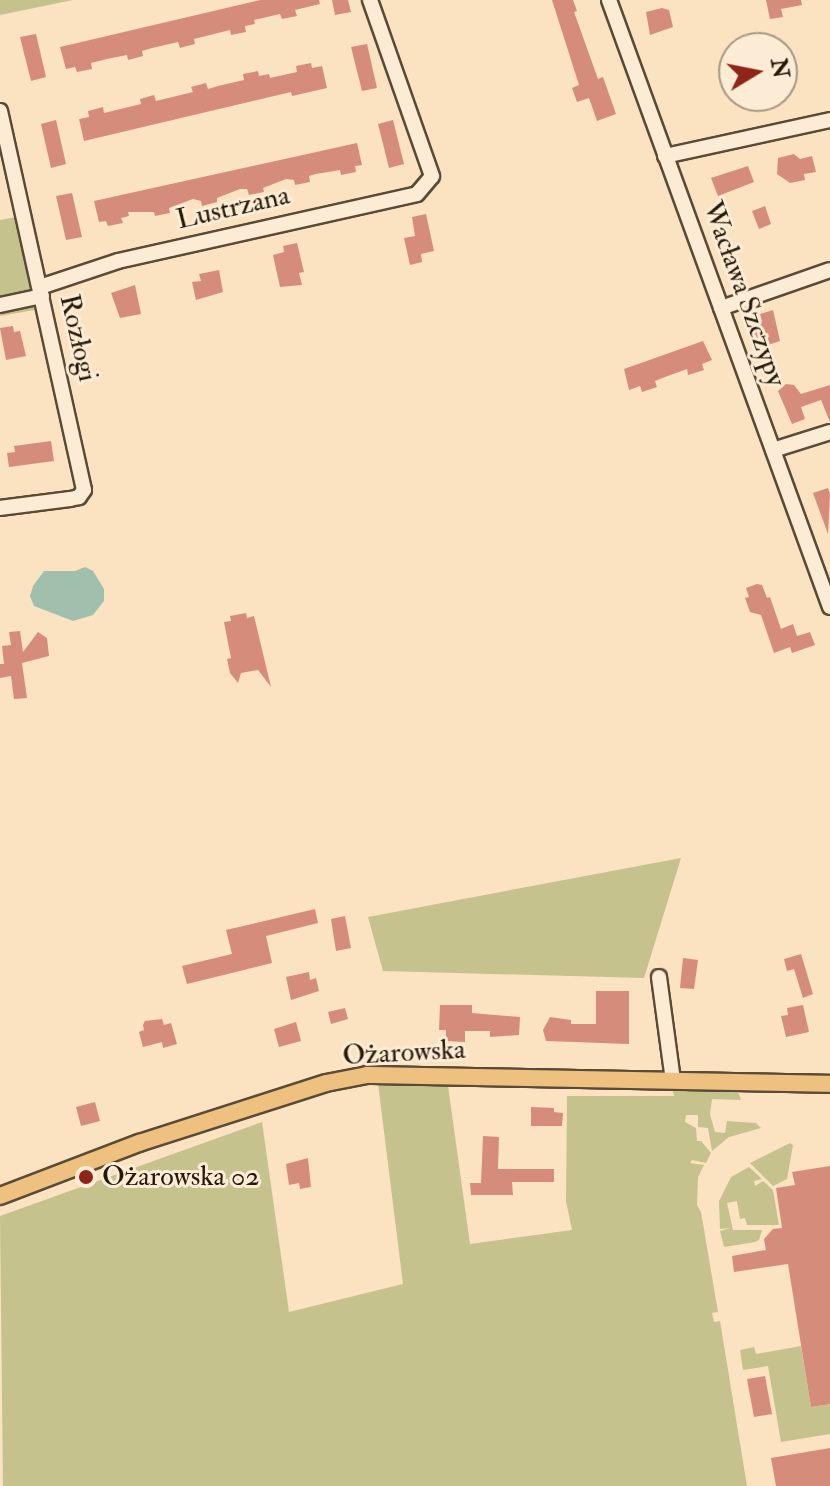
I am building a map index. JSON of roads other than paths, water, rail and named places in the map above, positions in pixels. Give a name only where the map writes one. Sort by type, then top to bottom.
[{"type":"main road","name":"Ożarowska","points":[[0,1196],[139,1143],[357,1076],[407,1073],[830,1084]]},
{"type":"street","name":"Lustrzana","points":[[0,305],[118,261],[417,194],[432,176],[370,0]]},
{"type":"street","name":"Wacława Szczypy","points":[[609,0],[830,607]]},
{"type":"street","name":"Rozłogi","points":[[0,111],[84,490],[79,497],[70,499],[0,508]]},
{"type":"street","points":[[665,156],[830,120]]},
{"type":"street","points":[[721,308],[830,270]]},
{"type":"street","points":[[773,450],[830,432]]},
{"type":"street","points":[[659,977],[673,1080]]},
{"type":"place","name":"Ożarowska 02","points":[[86,1177]]}]
